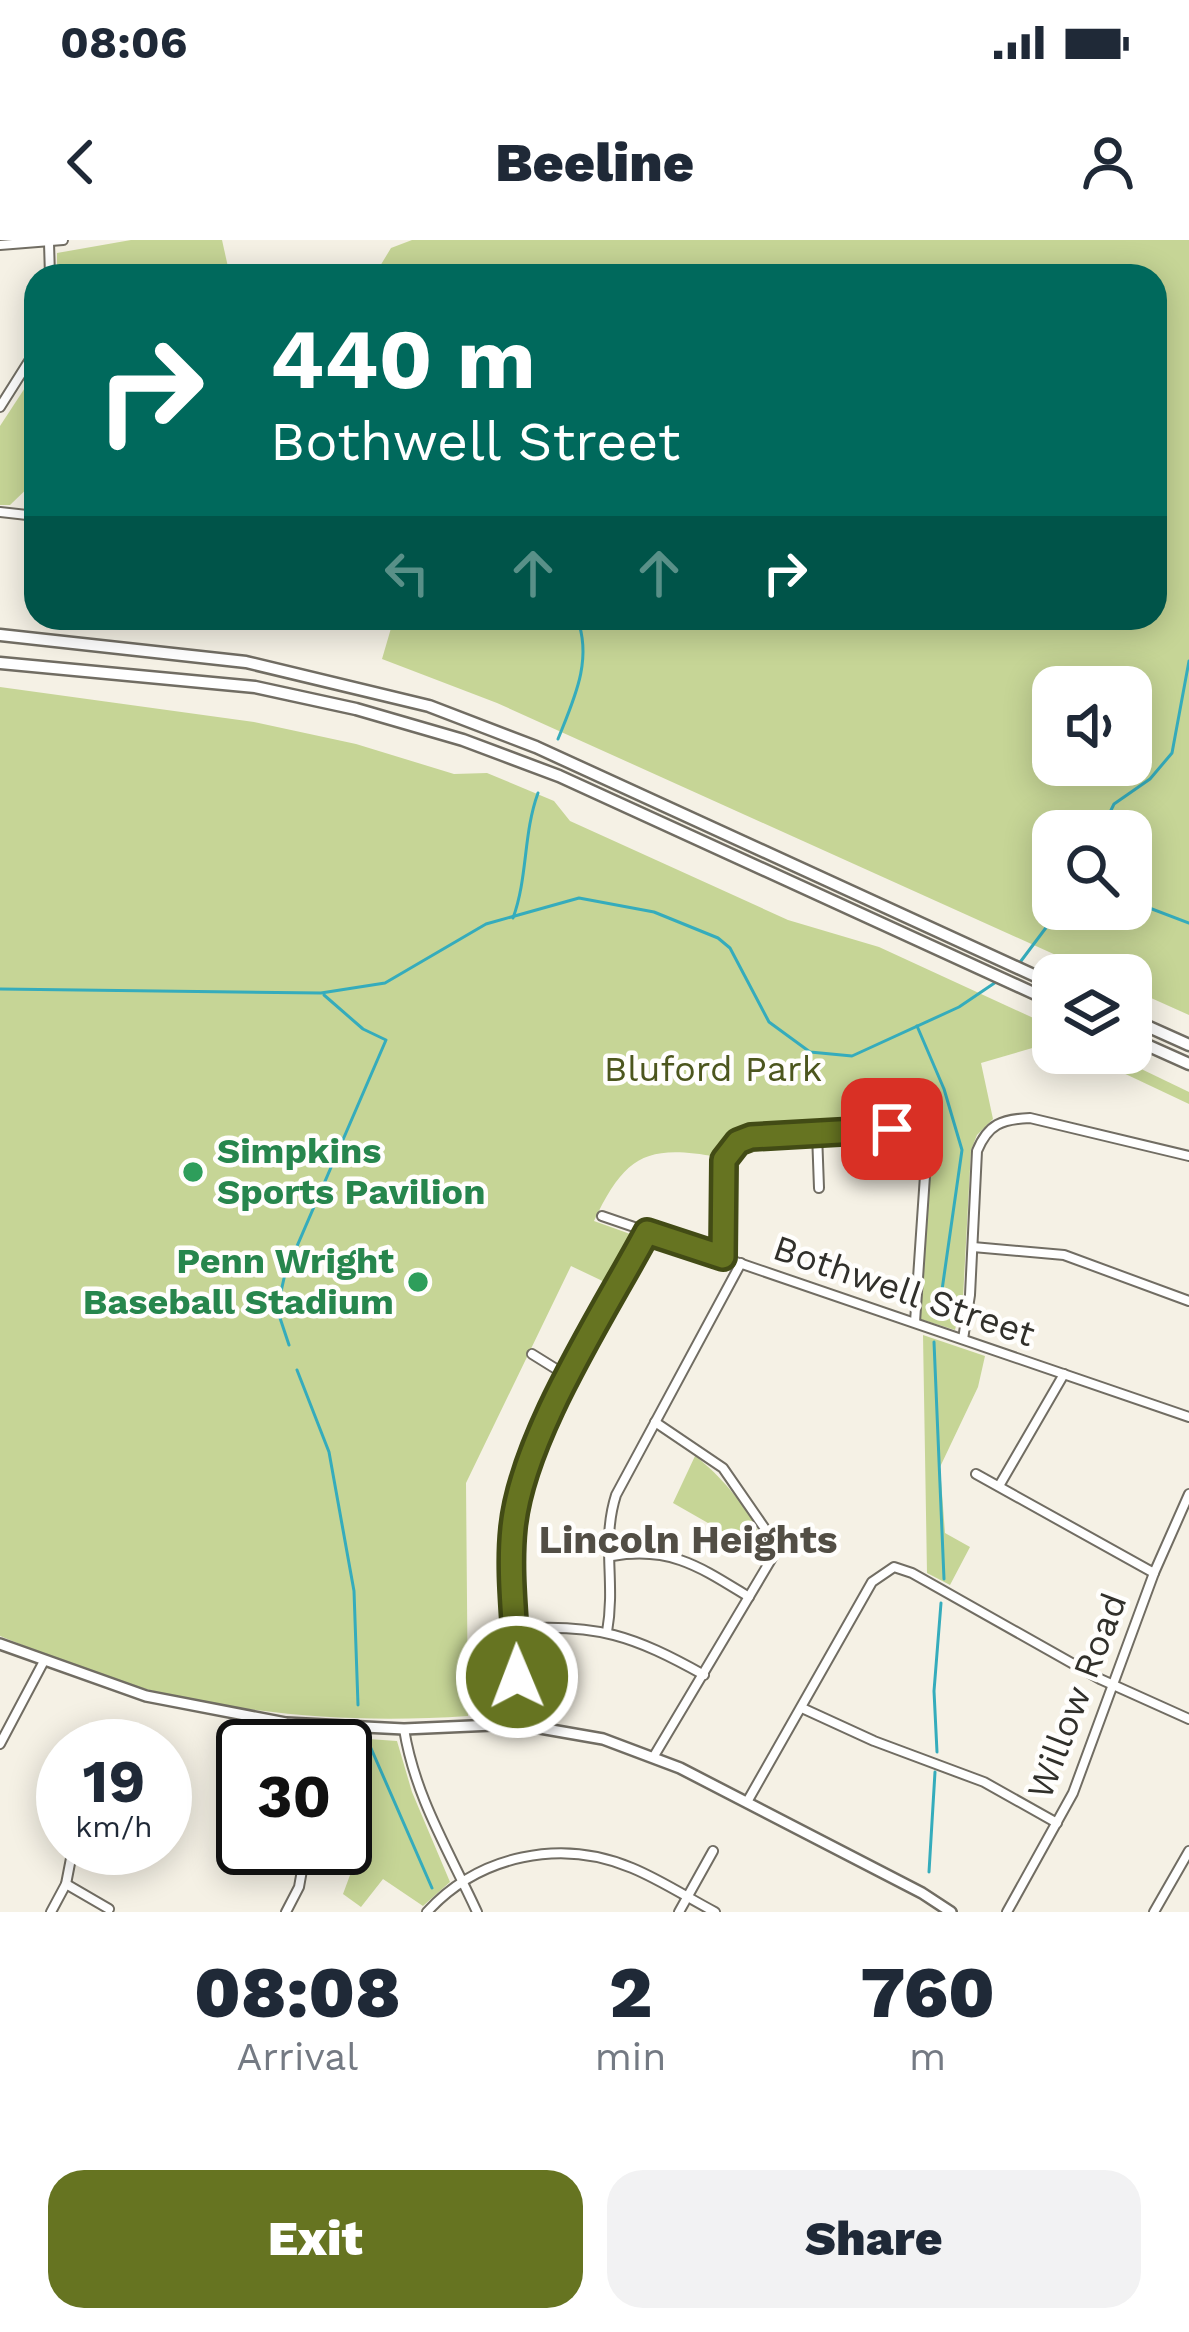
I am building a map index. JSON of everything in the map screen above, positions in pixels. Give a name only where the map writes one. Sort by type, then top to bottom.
[{"type":"highway","points":[[0,635],[246,662],[429,706],[536,747],[1032,974]]},
{"type":"highway","points":[[0,663],[255,687],[432,730],[559,776],[1032,992]]},
{"type":"highway","points":[[1152,1028],[1189,1045]]},
{"type":"highway","points":[[1152,1047],[1189,1064]]},
{"type":"main road","points":[[0,1644],[146,1696],[265,1719]]},
{"type":"main road","points":[[372,1727],[518,1724],[603,1739],[654,1756],[747,1802],[951,1912]]},
{"type":"street","points":[[0,245],[63,240]]},
{"type":"street","points":[[0,407],[24,369]]},
{"type":"street","points":[[963,1339],[977,1151],[994,1124],[1030,1118],[1189,1156]]},
{"type":"street","points":[[723,1257],[724,1160],[730,1150],[751,1137],[892,1129],[916,1138],[926,1161],[915,1322]]},
{"type":"street","points":[[817,1133],[819,1188]]},
{"type":"street","name":"Bothwell Street","points":[[602,1216],[1189,1417]]},
{"type":"street","points":[[518,1724],[512,1559],[518,1500],[544,1424],[647,1232]]},
{"type":"street","points":[[973,1247],[1064,1255],[1189,1301]]},
{"type":"street","points":[[607,1632],[612,1556],[607,1523],[616,1495],[741,1263]]},
{"type":"street","points":[[532,1354],[569,1377]]},
{"type":"street","points":[[999,1486],[1064,1374]]},
{"type":"street","points":[[654,1756],[772,1558],[770,1536],[724,1468],[655,1422]]},
{"type":"street","points":[[976,1474],[1154,1573]]},
{"type":"street","name":"Willow Road","points":[[1007,1912],[1073,1793],[1154,1573],[1189,1494]]},
{"type":"street","points":[[612,1556],[635,1552],[679,1557],[748,1597]]},
{"type":"street","points":[[747,1802],[872,1582],[894,1567],[1112,1685],[1189,1719]]},
{"type":"street","points":[[516,1629],[607,1632],[652,1646],[704,1675]]},
{"type":"street","points":[[0,1744],[44,1661]]},
{"type":"street","points":[[802,1708],[984,1782],[1057,1823]]},
{"type":"street","points":[[404,1729],[430,1820],[477,1912]]},
{"type":"street","points":[[679,1912],[713,1851]]},
{"type":"street","points":[[1154,1912],[1189,1851]]},
{"type":"street","points":[[427,1912],[445,1893],[502,1861],[564,1853],[598,1856],[634,1869],[715,1912]]},
{"type":"street","points":[[51,1912],[68,1875]]},
{"type":"street","points":[[286,1912],[301,1875]]},
{"type":"street","points":[[66,1884],[109,1909]]},
{"type":"green space","points":[[131,240],[222,240],[227,264],[57,264],[57,253]]},
{"type":"green space","points":[[412,240],[1189,240],[1189,1015],[1152,998],[1152,954],[1053,954],[497,703],[382,659],[390,630],[1167,630],[1167,264],[381,264],[391,248]]},
{"type":"green space","points":[[24,389],[24,492],[10,505],[0,505],[0,426]]},
{"type":"green space","name":"Bluford Park","points":[[0,687],[254,722],[356,744],[454,774],[487,773],[554,801],[570,821],[788,920],[879,947],[1032,1017],[1032,1048],[981,1063],[993,1119],[977,1135],[971,1150],[963,1298],[955,1330],[920,1319],[930,1159],[922,1142],[908,1129],[856,1126],[745,1133],[732,1139],[717,1157],[655,1154],[640,1160],[616,1182],[594,1221],[633,1235],[634,1242],[611,1285],[571,1266],[466,1483],[468,1716],[340,1718],[214,1704],[114,1680],[0,1636]]},
{"type":"green space","points":[[1125,1074],[1152,1074],[1189,1092],[1189,1104]]},
{"type":"green space","points":[[923,1335],[985,1356],[978,1387],[940,1467],[945,1533],[970,1547],[950,1585],[927,1573]]},
{"type":"green space","points":[[695,1456],[750,1516],[764,1555],[673,1503]]},
{"type":"green space","points":[[372,1739],[397,1741],[412,1792],[450,1882],[423,1906],[383,1879],[361,1907],[343,1894],[350,1875],[372,1875]]},
{"type":"waterway","points":[[558,739],[582,664],[580,630]]},
{"type":"waterway","points":[[1111,810],[1150,779],[1172,753],[1189,661]]},
{"type":"waterway","points":[[513,918],[538,793]]},
{"type":"waterway","points":[[0,989],[321,993],[385,983],[486,924],[579,898],[654,912],[718,938],[730,948],[769,1022],[810,1052],[852,1056],[959,1007],[996,982]]},
{"type":"waterway","points":[[1152,909],[1189,923]]},
{"type":"waterway","points":[[1018,965],[1044,930]]},
{"type":"waterway","points":[[289,1345],[277,1309],[285,1274],[386,1040],[363,1029],[324,995]]},
{"type":"waterway","points":[[917,1026],[944,1089],[962,1150],[938,1318]]},
{"type":"waterway","points":[[934,1342],[944,1579]]},
{"type":"waterway","points":[[297,1370],[329,1452],[354,1591],[358,1705]]},
{"type":"waterway","points":[[937,1752],[934,1691],[941,1603]]},
{"type":"waterway","points":[[372,1751],[432,1888]]},
{"type":"waterway","points":[[929,1872],[935,1772]]},
{"type":"place","name":"Simpkins Sports Pavilion","points":[[193,1172]]},
{"type":"place","name":"Penn Wright Baseball Stadium","points":[[418,1282]]},
{"type":"district","name":"Lincoln Heights","points":[[688,1539]]},
{"type":"route","points":[[517,1677],[513,1527],[526,1468],[544,1424],[647,1232],[723,1257],[724,1160],[738,1142],[751,1137],[892,1129]]}]
